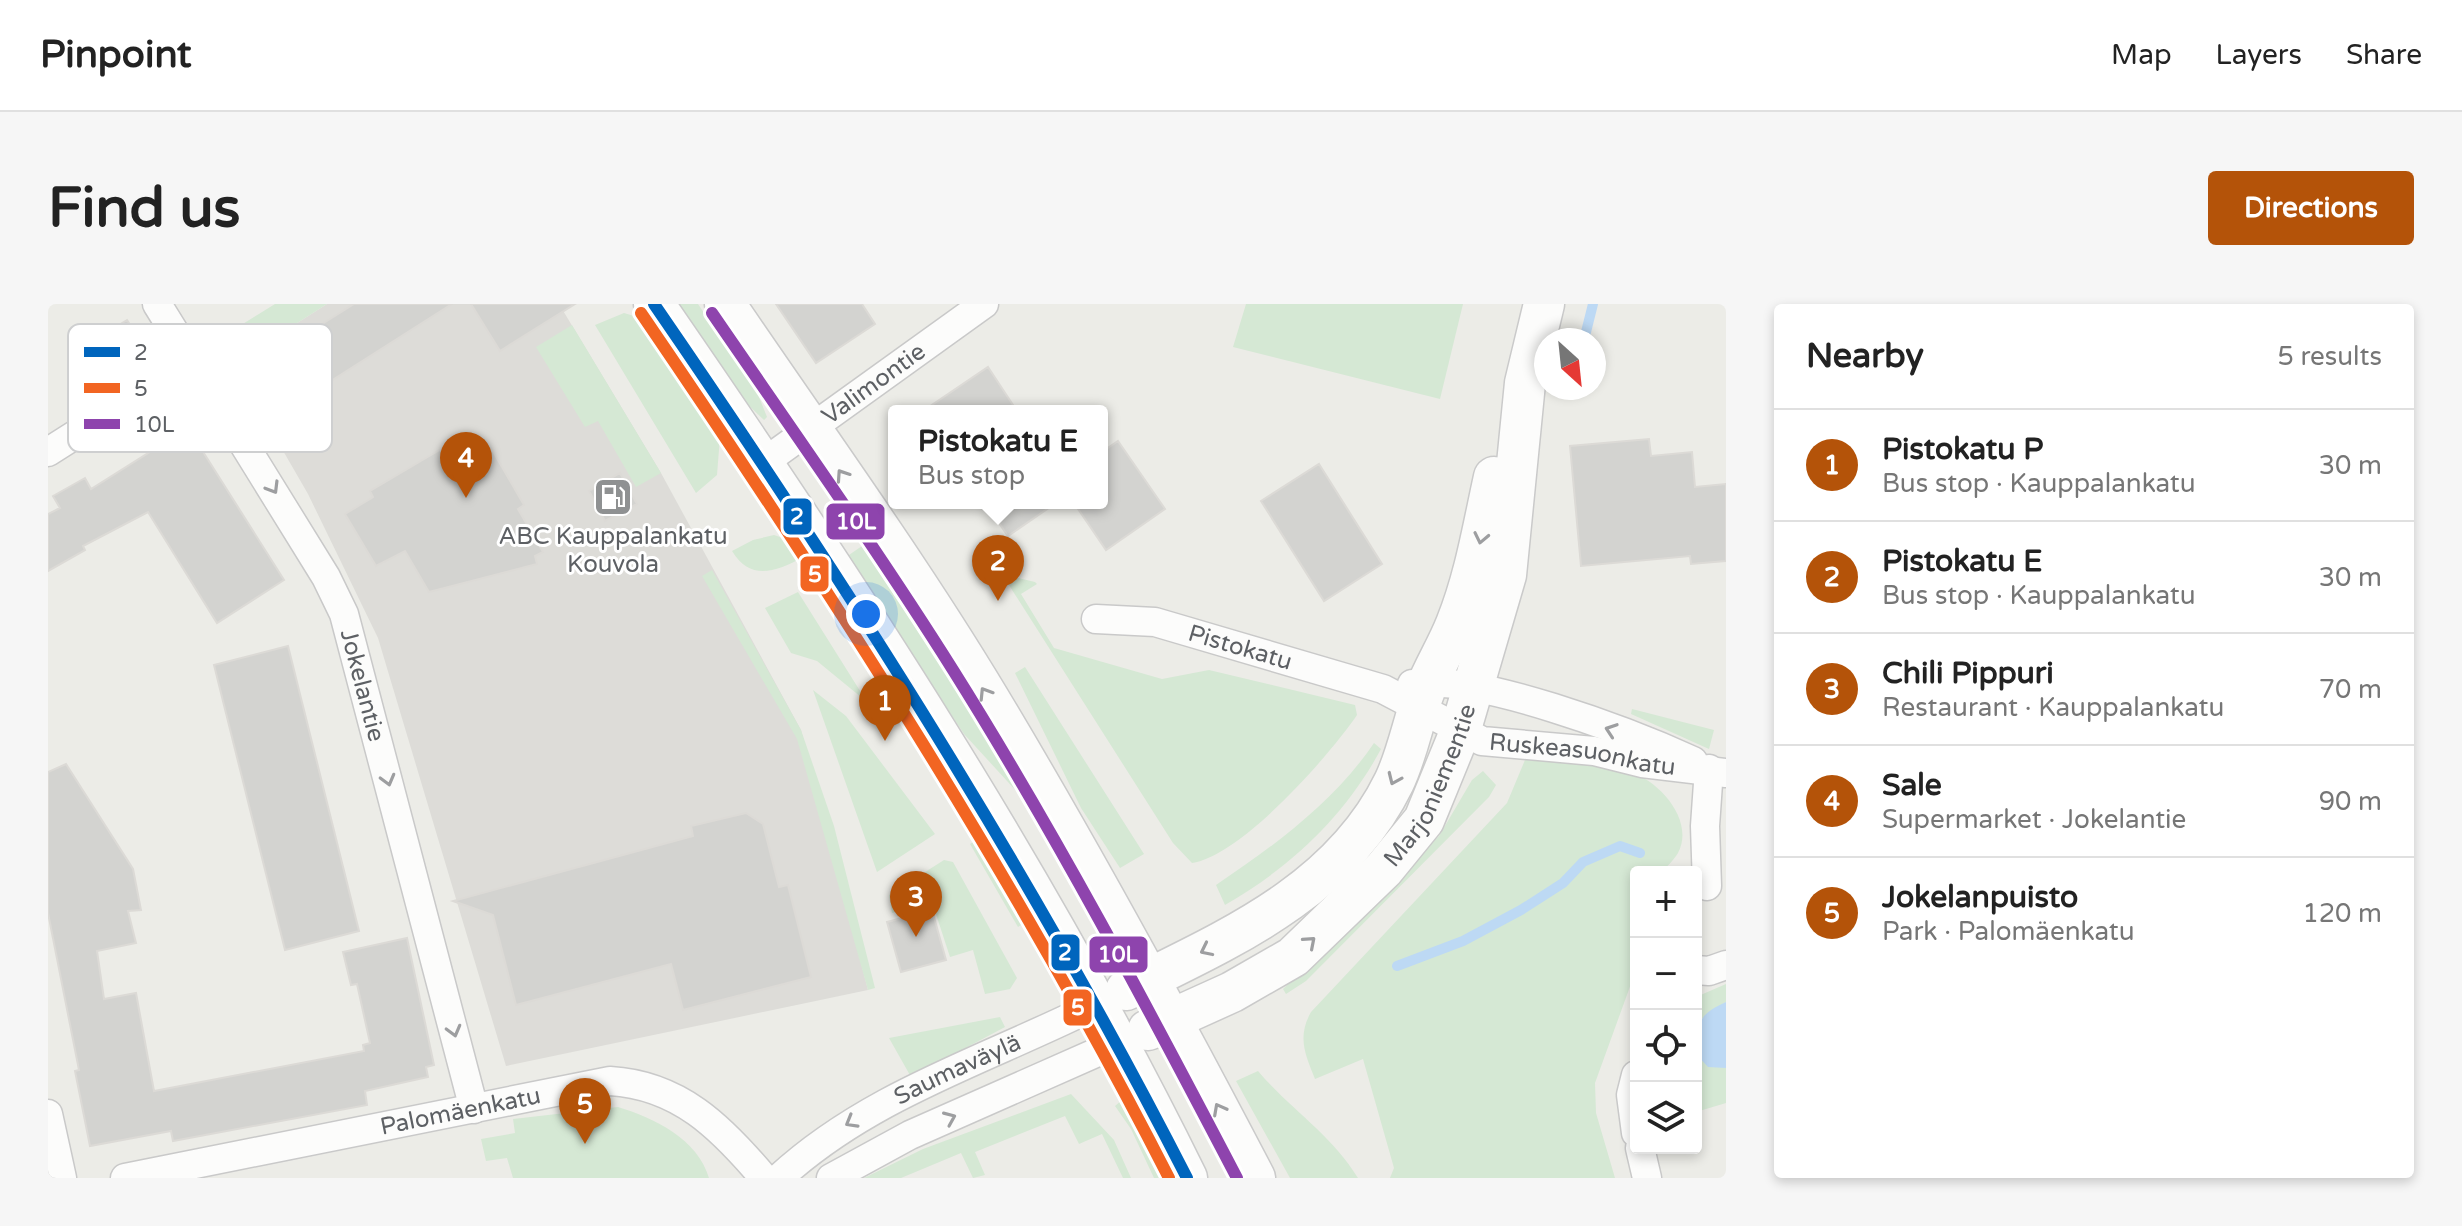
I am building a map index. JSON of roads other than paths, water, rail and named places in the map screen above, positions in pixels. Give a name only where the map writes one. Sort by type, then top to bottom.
[{"type":"main road","points":[[654,304],[763,463],[930,721],[1098,1004],[1187,1178]]},
{"type":"main road","points":[[725,304],[1000,717],[1149,979],[1255,1178]]},
{"type":"main road","name":"Marjoniementie","points":[[1118,1043],[1261,977],[1293,957],[1384,869],[1424,820],[1460,732],[1506,575],[1525,383],[1544,304]]},
{"type":"main road","name":"Marjoniementie","points":[[1149,979],[1280,910],[1351,846],[1394,781],[1410,692],[1465,597],[1477,559],[1506,423],[1525,383]]},
{"type":"main road","name":"Saumaväylä","points":[[1098,1004],[1149,979]]},
{"type":"street","name":"Jokelantie","points":[[157,304],[170,324]]},
{"type":"street","name":"Valimontie","points":[[763,463],[984,304]]},
{"type":"street","points":[[48,452],[68,439]]},
{"type":"street","name":"Jokelantie","points":[[249,452],[326,577],[344,614],[474,1109]]},
{"type":"street","name":"Pistokatu","points":[[1096,619],[1155,622],[1410,692],[1474,688]]},
{"type":"street","name":"Ruskeasuonkatu","points":[[1474,688],[1525,699],[1656,744],[1718,771]]},
{"type":"street","name":"Ruskeasuonkatu","points":[[1410,692],[1460,732],[1482,741],[1565,747],[1642,763],[1718,771]]},
{"type":"street","points":[[1710,888],[1705,826],[1718,771]]},
{"type":"street","points":[[1702,970],[1726,965]]},
{"type":"street","name":"Saumaväylä","points":[[779,1178],[832,1133],[870,1110],[1098,1004]]},
{"type":"street","name":"Saumaväylä","points":[[831,1178],[910,1135],[1118,1043]]},
{"type":"street","name":"Palomäenkatu","points":[[125,1178],[610,1081],[640,1083],[664,1092],[697,1111],[723,1133],[764,1178]]},
{"type":"street","points":[[48,1114],[62,1178]]},
{"type":"street","points":[[1641,1154],[1647,1178]]},
{"type":"water","points":[[1726,1002],[1726,1068],[1708,1067],[1702,1060],[1702,1020]]},
{"type":"waterway","points":[[1587,328],[1593,304]]},
{"type":"waterway","points":[[1397,966],[1463,941],[1521,910],[1563,883],[1583,862],[1620,846],[1640,853]]},
{"type":"place","name":"ABC Kauppalankatu Kouvola","points":[[613,497]]},
{"type":"place","name":"Sale","points":[[466,498]]},
{"type":"place","name":"Pistokatu E","points":[[998,601]]},
{"type":"place","name":"Pistokatu P","points":[[885,741]]},
{"type":"place","name":"Chili Pippuri","points":[[916,937]]},
{"type":"place","name":"Jokelanpuisto","points":[[585,1144]]}]
